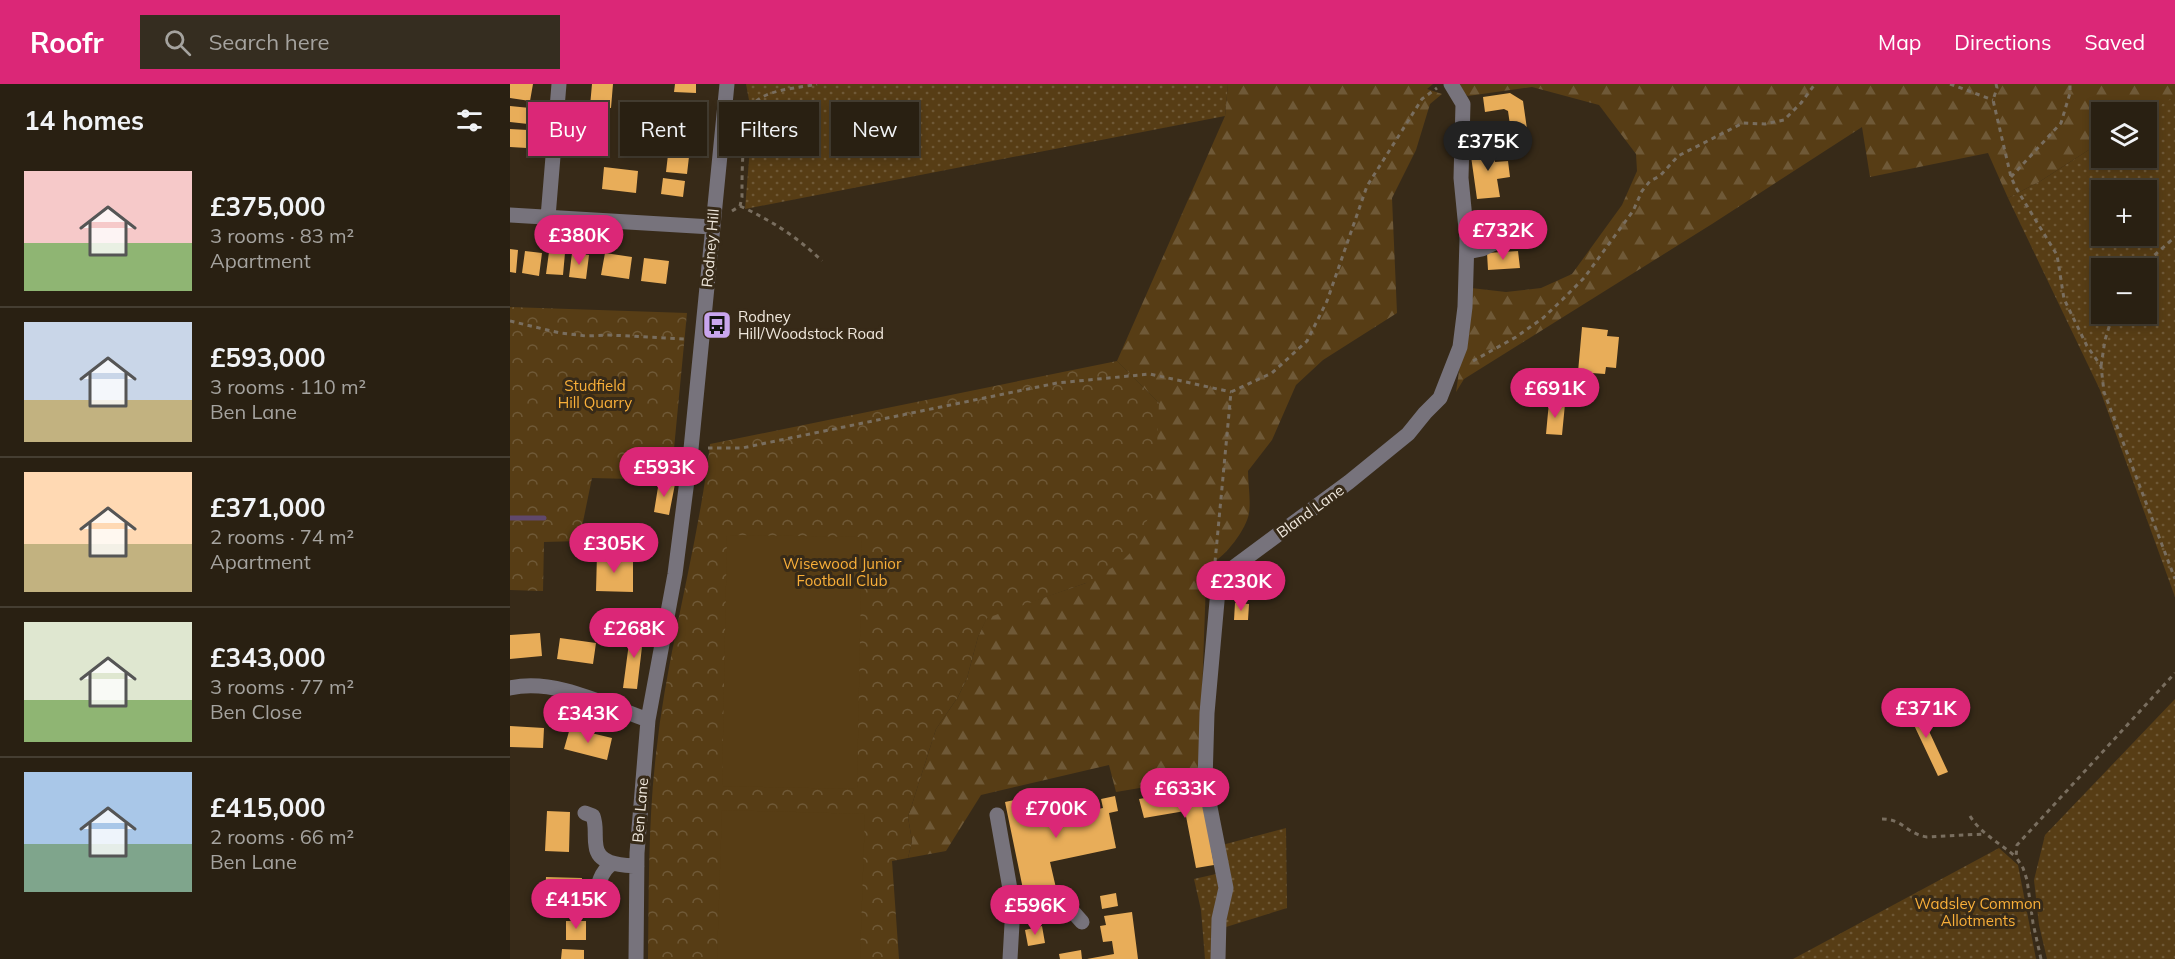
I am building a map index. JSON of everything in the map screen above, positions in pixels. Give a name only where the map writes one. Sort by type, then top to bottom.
[{"type":"street","points":[[548,217],[560,84]]},
{"type":"street","name":"Rodney Hill","points":[[691,449],[712,221],[728,84]]},
{"type":"street","name":"Bland Lane","points":[[1222,579],[1249,555],[1349,482],[1408,434],[1440,398],[1460,347],[1465,307],[1467,252],[1461,177],[1464,104],[1445,85]]},
{"type":"street","points":[[510,215],[712,221]]},
{"type":"street","points":[[1467,252],[1482,249],[1507,237]]},
{"type":"street","name":"Ben Lane","points":[[636,959],[637,866],[648,720],[675,574],[691,449]]},
{"type":"street","points":[[1218,959],[1219,920],[1226,888],[1205,782],[1216,609],[1222,579]]},
{"type":"street","points":[[510,688],[544,686],[572,693],[648,720]]},
{"type":"street","points":[[585,813],[593,816],[597,827],[596,847],[602,857],[611,864],[637,866]]},
{"type":"street","points":[[997,815],[1013,906],[1010,959]]},
{"type":"street","points":[[584,906],[593,899],[599,878],[611,864]]},
{"type":"street","points":[[1013,906],[1055,901],[1066,904],[1082,921]]},
{"type":"path","points":[[712,221],[740,206],[746,133],[753,103],[772,93],[817,84]]},
{"type":"path","points":[[1469,363],[1516,338],[1562,300],[1584,278],[1633,211],[1642,191],[1650,181],[1660,176],[1678,156],[1743,123],[1765,124],[1784,120],[1815,84]]},
{"type":"path","points":[[1950,84],[1993,100]]},
{"type":"path","points":[[1996,84],[1993,100],[2011,177],[2058,255],[2064,299],[2087,346],[2101,366]]},
{"type":"path","points":[[2011,177],[2061,123],[2070,93],[2070,84]]},
{"type":"path","points":[[691,449],[742,448],[1057,383],[1150,374],[1231,392],[1272,373],[1307,341],[1327,301],[1367,186],[1422,99],[1445,85]]},
{"type":"path","points":[[740,206],[772,221],[801,241],[822,261]]},
{"type":"path","points":[[2151,258],[2175,237]]},
{"type":"path","points":[[510,321],[560,333],[586,336],[653,336],[702,340]]},
{"type":"path","points":[[2110,324],[2101,366],[2104,392],[2175,579]]},
{"type":"path","points":[[1222,579],[1214,565],[1231,392]]},
{"type":"path","points":[[2016,858],[2017,845],[2026,832],[2106,750],[2175,673]]},
{"type":"path","points":[[1970,816],[1984,834],[2002,845],[2023,868],[2041,959]]},
{"type":"path","points":[[1882,819],[1894,819],[1919,836],[1984,834]]},
{"type":"green space","points":[[746,84],[1228,84],[1225,116],[745,209],[749,156],[819,156],[819,102],[750,102]]},
{"type":"green space","points":[[1228,84],[1433,84],[1427,89],[1442,94],[1430,104],[1416,150],[1392,198],[1397,313],[1323,360],[1296,385],[1272,440],[1248,471],[1250,503],[1247,519],[1240,534],[1228,549],[1210,564],[1212,570],[1206,581],[1199,778],[1116,792],[1109,765],[981,795],[946,851],[908,858],[912,841],[908,817],[936,729],[958,697],[967,678],[978,637],[987,617],[1086,583],[1159,403],[1117,361],[1225,116]]},
{"type":"green space","points":[[1459,84],[2175,84],[2175,96],[2157,108],[2157,102],[2091,102],[2091,148],[2039,182],[2008,198],[1988,153],[1870,177],[1862,127],[1464,379],[1456,392],[1471,288],[1506,292],[1541,288],[1572,274],[1622,205],[1637,171],[1636,154],[1599,105],[1532,87],[1468,96],[1461,91]]},
{"type":"green space","points":[[2175,95],[2175,597],[2100,390],[2008,198],[2039,182],[2091,148],[2091,168],[2157,168],[2157,107]]},
{"type":"green space","name":"Studfield Hill Quarry","points":[[510,307],[687,313],[671,480],[592,478],[579,541],[544,542],[543,591],[510,590]]},
{"type":"green space","name":"Wisewood Junior Football Club","points":[[1117,361],[1159,403],[1154,507],[1130,553],[1120,563],[1086,583],[987,618],[978,637],[967,678],[958,697],[936,729],[908,817],[912,841],[908,858],[892,861],[899,959],[648,959],[650,831],[656,754],[667,676],[698,522],[710,444]]},
{"type":"green space","points":[[727,535],[862,537],[857,789],[722,786]]},
{"type":"green space","points":[[2175,699],[2175,959],[2047,959],[2039,925],[2034,880],[2045,835]]},
{"type":"green space","points":[[722,810],[865,814],[860,959],[717,959]]},
{"type":"green space","points":[[1286,828],[1287,908],[1226,927],[1223,959],[1205,959],[1201,910],[1194,879],[1216,874],[1222,845]]},
{"type":"green space","name":"Wadsley Common Allotments","points":[[1999,848],[2018,865],[2036,959],[1793,959]]},
{"type":"building","points":[[510,84],[533,84],[530,101],[510,98]]},
{"type":"building","points":[[592,84],[613,84],[611,108],[608,108],[608,102],[590,102]]},
{"type":"building","points":[[675,84],[696,84],[696,93],[674,92]]},
{"type":"building","points":[[1510,93],[1523,101],[1527,129],[1511,132],[1508,111],[1504,109],[1485,112],[1483,97]]},
{"type":"building","points":[[510,106],[528,108],[528,124],[510,122]]},
{"type":"building","points":[[510,129],[528,130],[527,148],[510,147]]},
{"type":"building","points":[[1494,145],[1495,162],[1508,161],[1510,177],[1497,179],[1500,197],[1477,199],[1470,149]]},
{"type":"building","points":[[668,156],[689,156],[687,174],[666,172]]},
{"type":"building","points":[[604,167],[638,171],[636,193],[602,189]]},
{"type":"building","points":[[663,178],[685,181],[683,197],[661,194]]},
{"type":"building","points":[[510,249],[518,250],[516,273],[510,272]]},
{"type":"building","points":[[525,251],[542,253],[539,276],[522,273]]},
{"type":"building","points":[[1518,251],[1520,268],[1488,270],[1487,253]]},
{"type":"building","points":[[549,252],[565,253],[563,275],[546,274]]},
{"type":"building","points":[[572,253],[589,255],[586,279],[569,277]]},
{"type":"building","points":[[605,253],[632,257],[629,279],[601,275]]},
{"type":"building","points":[[644,258],[669,261],[666,284],[641,281]]},
{"type":"building","points":[[1582,327],[1608,330],[1607,336],[1619,337],[1616,368],[1606,367],[1605,374],[1578,372]]},
{"type":"building","points":[[1549,402],[1565,404],[1562,435],[1546,434]]},
{"type":"building","points":[[659,481],[675,484],[669,515],[654,512]]},
{"type":"building","points":[[597,554],[618,554],[618,559],[633,560],[633,592],[596,591]]},
{"type":"building","points":[[1235,603],[1249,604],[1248,620],[1234,620]]},
{"type":"building","points":[[631,628],[644,630],[637,689],[623,688]]},
{"type":"building","points":[[540,633],[542,656],[510,659],[510,635]]},
{"type":"building","points":[[560,638],[596,643],[593,664],[557,659]]},
{"type":"building","points":[[1915,701],[1948,772],[1938,776],[1905,706]]},
{"type":"building","points":[[510,726],[544,728],[543,748],[510,747]]},
{"type":"building","points":[[570,728],[612,738],[607,760],[564,749]]},
{"type":"building","points":[[1201,788],[1214,865],[1196,868],[1185,811],[1144,818],[1139,799]]},
{"type":"building","points":[[1034,796],[1039,821],[1103,808],[1101,799],[1115,796],[1118,811],[1109,813],[1116,848],[1050,862],[1056,888],[1024,894],[1005,802]]},
{"type":"building","points":[[547,811],[570,812],[569,852],[545,851]]},
{"type":"building","points":[[546,877],[582,878],[581,892],[572,891],[571,916],[544,915]]},
{"type":"building","points":[[1116,893],[1118,906],[1102,909],[1100,896]]},
{"type":"building","points":[[1132,912],[1138,959],[1087,959],[1114,954],[1112,941],[1103,942],[1100,926],[1106,925],[1104,916]]},
{"type":"building","points":[[566,921],[586,921],[586,940],[566,940]]},
{"type":"building","points":[[1042,926],[1045,943],[1028,946],[1025,930]]},
{"type":"building","points":[[562,949],[584,950],[584,959],[561,959]]},
{"type":"building","points":[[1081,950],[1082,959],[1060,959],[1059,954]]},
{"type":"waterway","points":[[510,518],[544,518]]},
{"type":"place","name":"Rodney Hill/Woodstock Road","points":[[717,325]]}]
